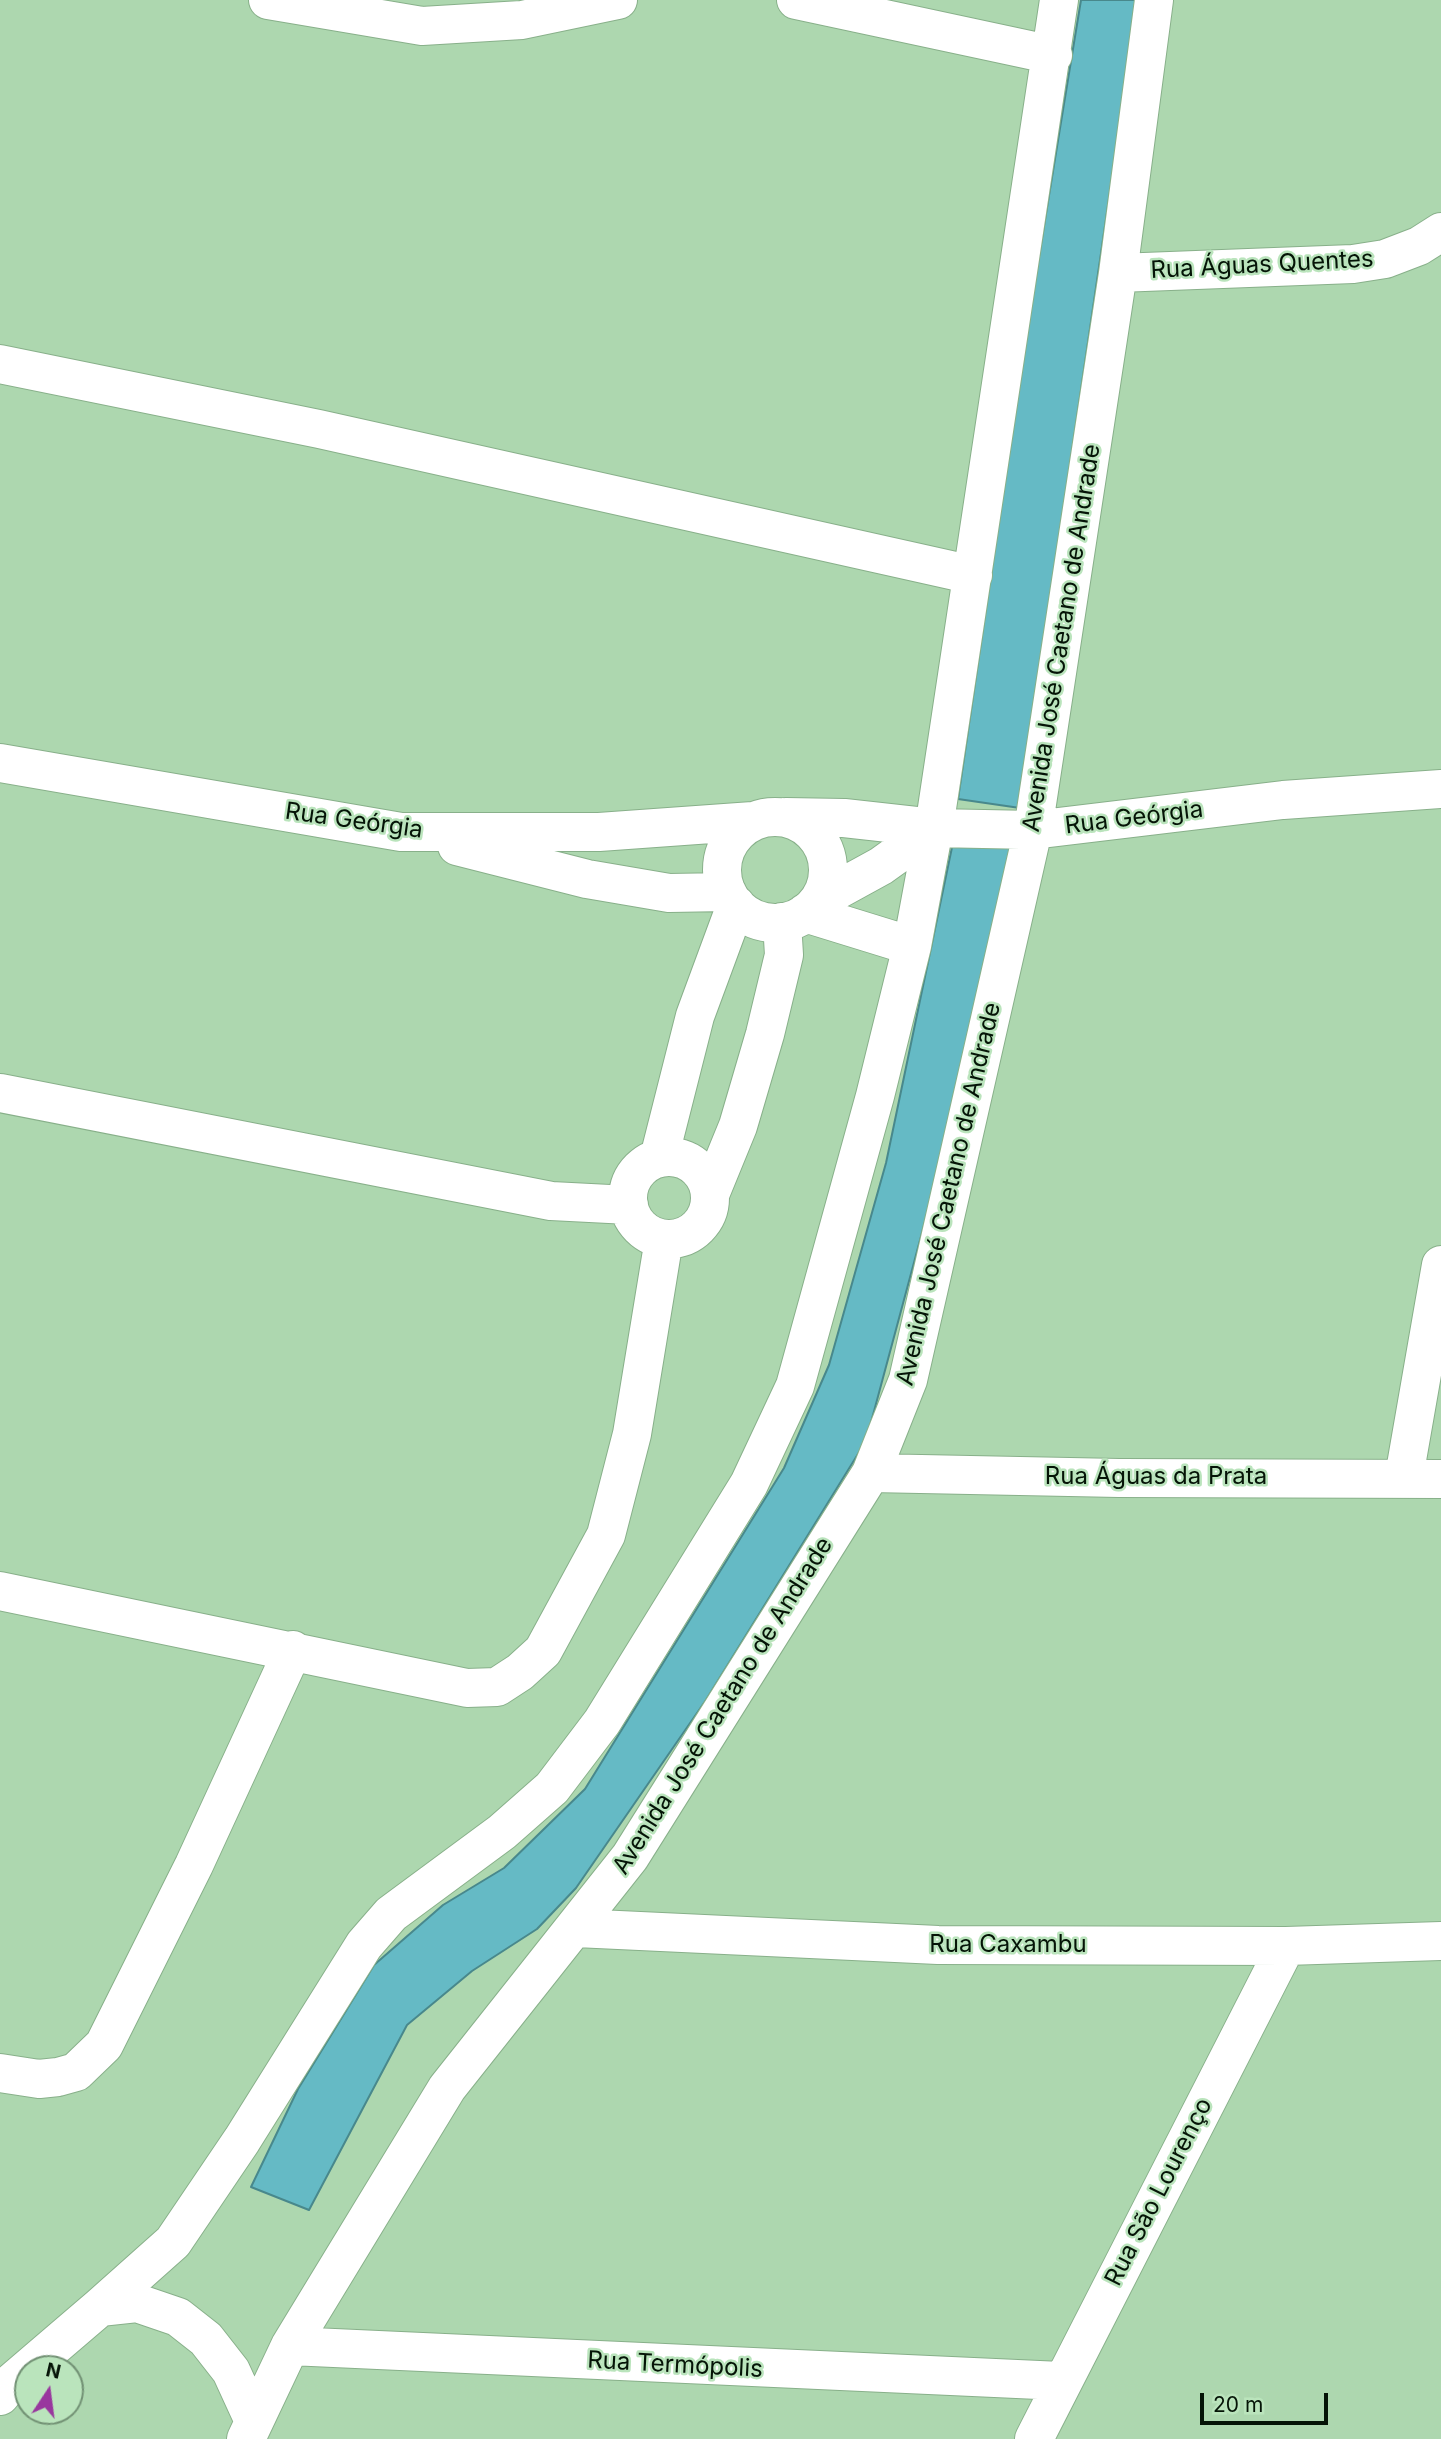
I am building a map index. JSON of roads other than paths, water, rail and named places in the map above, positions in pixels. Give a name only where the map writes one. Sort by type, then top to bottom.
[{"type":"street","points":[[268,0],[422,26],[522,20],[618,0]]},
{"type":"street","points":[[796,0],[1053,55]]},
{"type":"street","points":[[28,2355],[100,2307],[173,2242],[242,2140],[364,1945],[391,1914],[502,1832],[552,1788],[602,1722],[749,1484],[794,1386],[875,1096],[912,946],[934,828],[1053,55],[1059,0]]},
{"type":"street","name":"Avenida José Caetano de Andrade","points":[[250,2429],[290,2346],[447,2088],[630,1857],[871,1472],[908,1380],[1033,830],[1118,272],[1154,0]]},
{"type":"street","name":"Rua Águas Quentes","points":[[1118,272],[1353,264],[1385,259],[1419,246],[1441,232]]},
{"type":"street","points":[[0,364],[319,429],[973,575]]},
{"type":"street","name":"Rua Geórgia","points":[[0,762],[401,832],[599,832],[769,819],[844,818],[934,828],[1033,830],[1283,800],[1441,789]]},
{"type":"street","points":[[711,1192],[698,1168],[673,1157],[659,1158],[646,1164],[635,1175],[629,1189],[629,1205],[640,1228],[664,1239],[679,1238],[692,1232],[704,1221],[710,1208],[711,1192],[738,1126],[765,1034],[784,954],[802,912],[827,885],[829,867],[825,850],[816,835],[802,824],[769,819],[734,837],[723,859],[722,877],[732,899],[757,919],[802,912],[881,866],[934,828]]},
{"type":"street","points":[[401,832],[587,879],[670,893],[732,899]]},
{"type":"street","points":[[659,1158],[695,1016],[732,899]]},
{"type":"street","points":[[802,912],[912,946]]},
{"type":"street","points":[[0,1093],[551,1200],[629,1205]]},
{"type":"street","points":[[0,1591],[467,1688],[497,1687],[520,1672],[543,1651],[606,1535],[632,1434],[664,1239]]},
{"type":"street","points":[[1423,1478],[1441,1265]]},
{"type":"street","name":"Rua Águas da Prata","points":[[871,1472],[1119,1478],[1423,1478]]},
{"type":"street","points":[[0,2073],[40,2079],[58,2077],[76,2072],[104,2045],[194,1865],[293,1650]]},
{"type":"street","name":"Rua Caxambu","points":[[576,1928],[938,1945],[1286,1946],[1441,1941]]},
{"type":"street","name":"Rua São Lourenço","points":[[1034,2439],[1061,2381],[1286,1946]]},
{"type":"street","points":[[100,2307],[137,2303],[178,2317],[206,2339],[231,2371],[250,2429]]},
{"type":"street","name":"Rua Termópolis","points":[[290,2346],[1061,2381]]},
{"type":"street","points":[[0,2396],[14,2367]]},
{"type":"water","points":[[1081,0],[1138,0],[1020,808],[958,799],[1023,354]]},
{"type":"water","points":[[955,833],[1014,843],[937,1177],[866,1441],[706,1700],[576,1888],[537,1929],[472,1971],[407,2025],[309,2210],[251,2187],[298,2089],[374,1965],[443,1905],[504,1868],[585,1789],[784,1468],[829,1365],[886,1163]]}]
